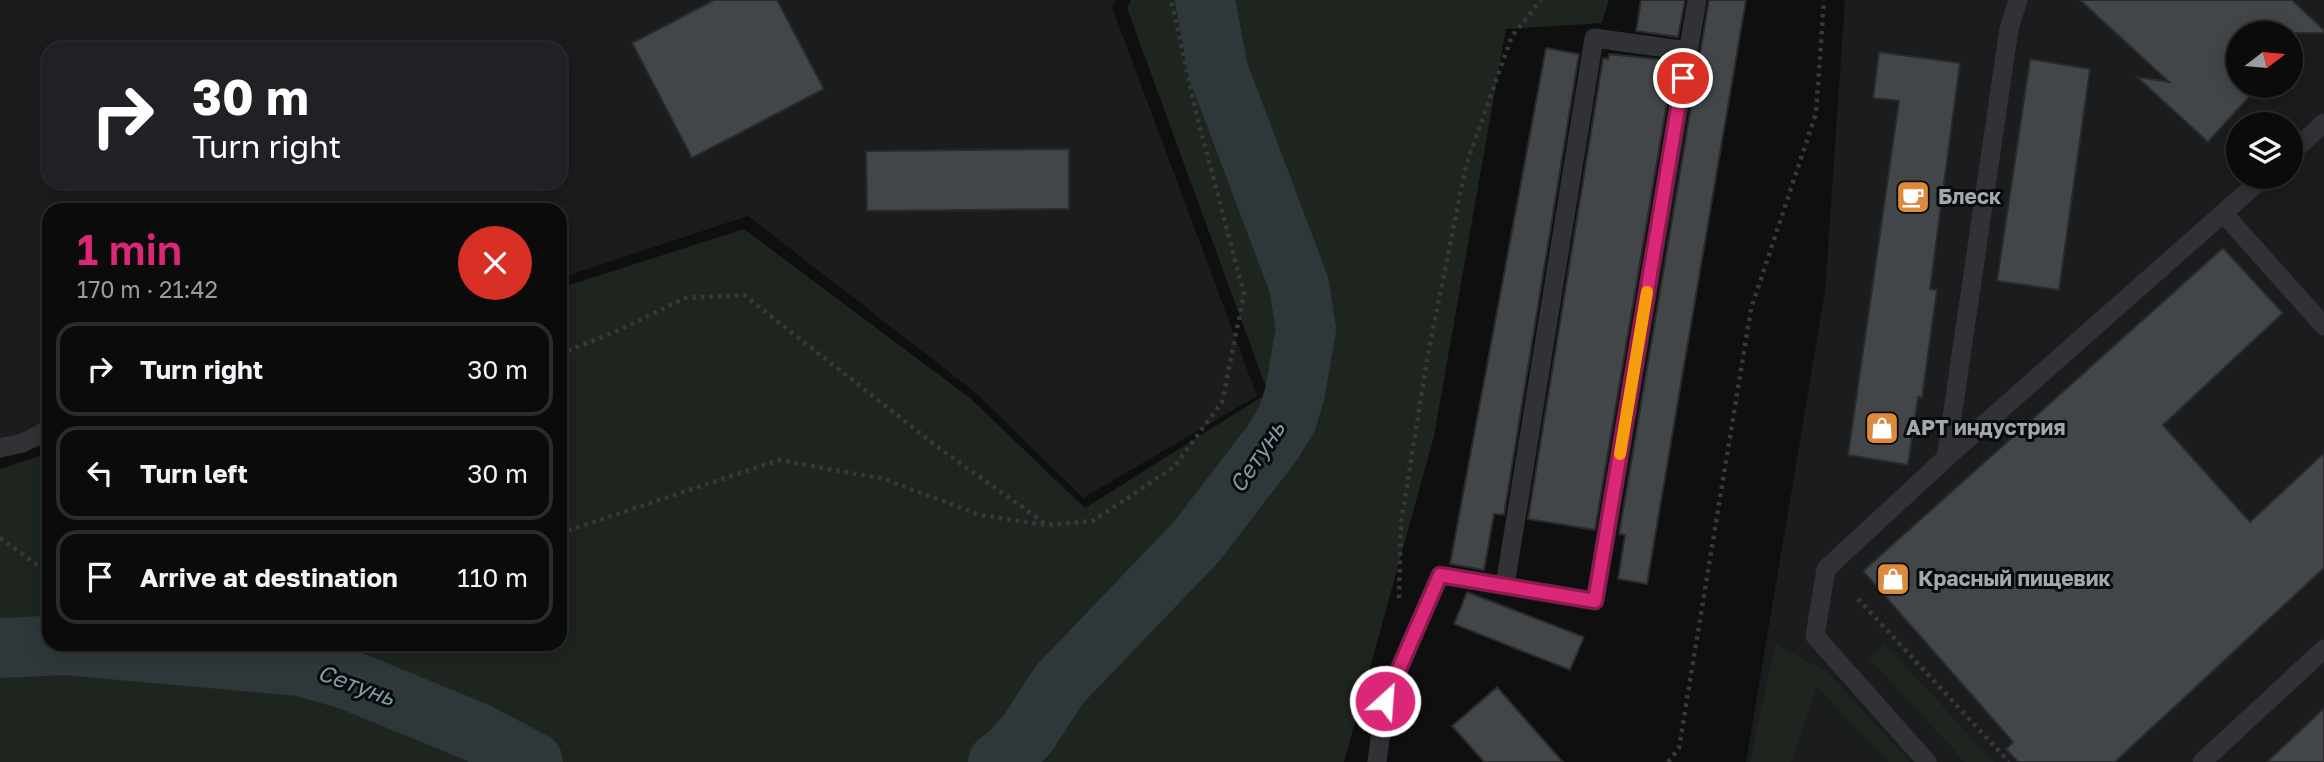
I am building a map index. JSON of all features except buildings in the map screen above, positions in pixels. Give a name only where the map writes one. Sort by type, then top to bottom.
[{"type":"lane","points":[[1377,762],[1385,701],[1440,575],[1595,601],[1697,0]]},
{"type":"lane","points":[[1946,458],[2008,29],[2018,0]]},
{"type":"lane","points":[[1505,585],[1594,38],[1688,51]]},
{"type":"lane","points":[[2303,142],[2324,123]]},
{"type":"lane","points":[[1927,762],[1815,635],[1826,569],[1946,458],[2251,189]]},
{"type":"lane","points":[[2224,214],[2324,326]]},
{"type":"lane","points":[[0,448],[23,443],[42,433]]},
{"type":"lane","points":[[2203,762],[2324,649]]},
{"type":"path","points":[[567,531],[779,460],[884,479],[980,515],[1046,525],[1093,521],[1174,467],[1222,402],[1244,294],[1197,116],[1171,0]]},
{"type":"path","points":[[1399,607],[1401,523],[1428,354],[1466,165],[1512,36],[1541,0]]},
{"type":"path","points":[[1668,762],[1679,748],[1751,309],[1816,113],[1824,0]]},
{"type":"path","points":[[567,351],[685,298],[744,295],[939,447],[1046,525]]},
{"type":"path","points":[[0,538],[42,567]]},
{"type":"path","points":[[1858,599],[2009,762]]},
{"type":"shaded area","points":[[0,0],[1115,0],[1112,7],[1257,396],[1083,498],[975,392],[748,216],[567,276],[567,203],[42,203],[42,446],[0,458]]},
{"type":"shaded area","points":[[1131,0],[1609,0],[1602,23],[1506,29],[1434,436],[1344,762],[0,762],[0,469],[42,455],[42,651],[567,651],[567,286],[744,229],[970,398],[1085,508],[1268,393],[1127,8]]},
{"type":"shaded area","points":[[1845,0],[2324,0],[2324,762],[1746,762],[1825,292]]},
{"type":"shaded area","points":[[1884,643],[1994,762],[1965,762],[1869,658]]},
{"type":"shaded area","points":[[1775,644],[1828,672],[1910,762],[1888,762],[1817,687],[1791,762],[1750,762]]},
{"type":"waterway","name":"Сетунь","points":[[998,762],[1028,733],[1059,685],[1197,541],[1273,442],[1287,419],[1295,393],[1306,329],[1299,285],[1218,70],[1205,0]]},
{"type":"waterway","name":"Сетунь","points":[[0,648],[42,646]]},
{"type":"waterway","name":"Сетунь","points":[[132,651],[300,666],[349,680],[476,732],[533,762]]},
{"type":"slow traffic","points":[[1620,454],[1647,292]]},
{"type":"place","name":"Блеск","points":[[1913,197]]},
{"type":"place","name":"АРТ индустрия","points":[[1882,428]]},
{"type":"place","name":"Красный пищевик","points":[[1893,579]]},
{"type":"route","points":[[1385,701],[1440,575],[1595,601],[1683,78]]}]
